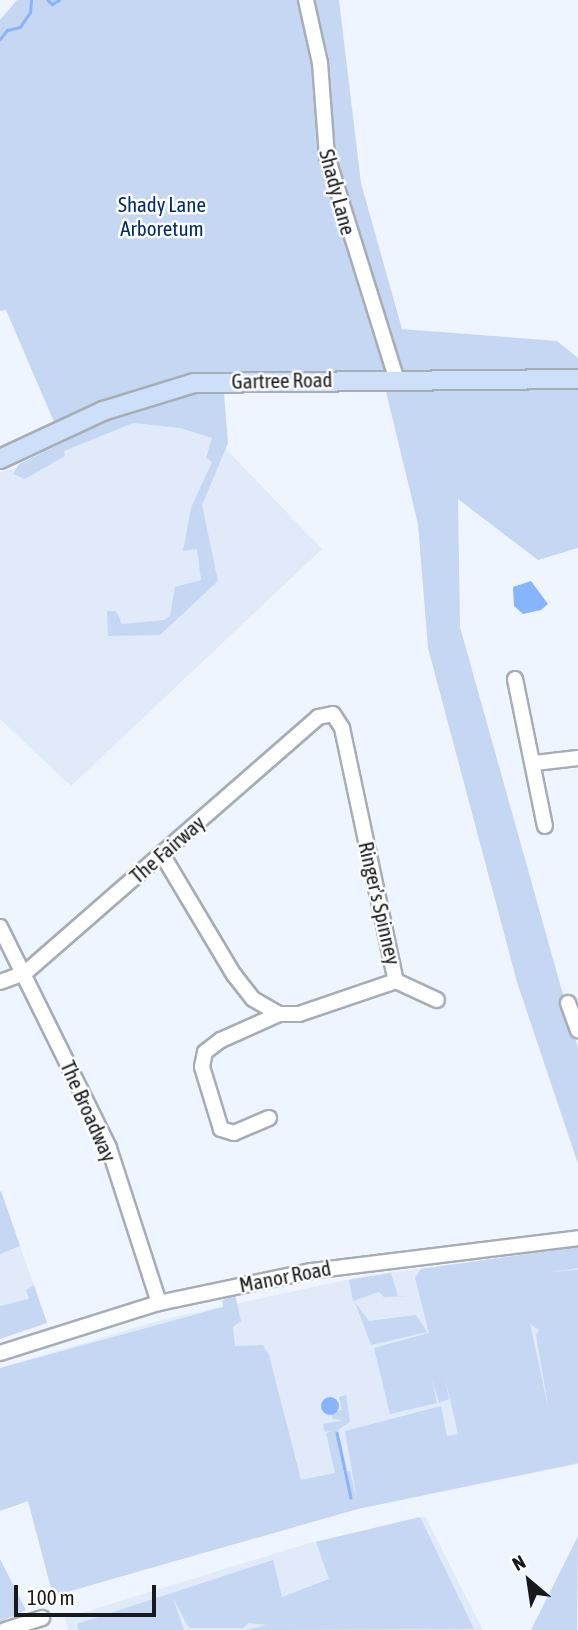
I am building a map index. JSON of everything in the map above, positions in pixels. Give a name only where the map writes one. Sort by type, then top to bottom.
[{"type":"main road","name":"Gartree Road","points":[[0,459],[103,411],[194,383],[396,378],[578,379]]},
{"type":"street","name":"Shady Lane","points":[[306,0],[318,51],[327,156],[396,378]]},
{"type":"street","points":[[515,679],[535,763],[545,826]]},
{"type":"street","name":"The Fairway","points":[[0,982],[25,974],[318,717],[333,715]]},
{"type":"street","name":"Ringer's Spinney","points":[[269,1118],[234,1133],[220,1129],[202,1067],[205,1052],[221,1040],[279,1014],[299,1014],[396,981],[342,728],[333,715]]},
{"type":"street","points":[[535,763],[578,758]]},
{"type":"street","points":[[162,854],[234,975],[253,999],[279,1014]]},
{"type":"street","name":"The Broadway","points":[[0,927],[109,1148],[159,1303]]},
{"type":"street","points":[[396,981],[437,1000]]},
{"type":"street","points":[[568,1003],[578,1030]]},
{"type":"street","name":"Manor Road","points":[[0,1353],[159,1303],[358,1262],[578,1238]]},
{"type":"street","points":[[5,1630],[43,1618]]},
{"type":"shaded area","points":[[182,403],[322,549],[71,786],[0,719],[0,472],[28,465],[84,435]]},
{"type":"shaded area","points":[[0,1192],[47,1323],[0,1338]]},
{"type":"shaded area","points":[[578,1247],[578,1464],[316,1517],[56,1596],[28,1501],[0,1511],[0,1368],[165,1319],[365,1276]]},
{"type":"shaded area","points":[[425,1516],[483,1630],[68,1630],[65,1618],[309,1543]]},
{"type":"green space","name":"Shady Lane Arboretum","points":[[17,0],[339,0],[361,183],[402,329],[557,341],[578,358],[578,548],[538,560],[458,499],[460,627],[578,1048],[578,1164],[517,982],[428,648],[418,524],[382,375],[188,377],[137,391],[57,429],[6,310],[0,311],[0,20]]},
{"type":"green space","points":[[192,392],[224,394],[228,443],[202,505],[218,581],[160,635],[108,636],[107,611],[116,611],[122,624],[164,620],[170,616],[175,587],[201,580],[197,549],[183,551],[191,508],[212,462],[206,458],[212,438],[180,428],[133,423],[64,451],[65,456],[25,479],[13,474],[19,464],[138,406]]},
{"type":"green space","points":[[0,1192],[20,1246],[0,1254]]},
{"type":"green space","points":[[578,1247],[578,1268],[548,1272],[578,1270],[578,1463],[358,1509],[53,1596],[28,1501],[0,1511],[0,1368],[223,1307],[222,1301],[235,1294],[241,1321],[233,1327],[235,1346],[263,1345],[269,1355],[301,1480],[335,1473],[326,1433],[335,1430],[325,1432],[323,1424],[343,1420],[333,1419],[331,1412],[342,1410],[339,1397],[346,1395],[350,1422],[338,1430],[347,1470],[342,1472],[350,1471],[357,1500],[345,1431],[441,1406],[447,1436],[458,1434],[445,1377],[449,1399],[439,1403],[432,1378],[437,1403],[390,1414],[374,1348],[429,1333],[415,1278],[421,1269]],"holes":[[[530,1324],[539,1330],[536,1335],[549,1411]]]},
{"type":"green space","points":[[391,1273],[398,1296],[409,1296],[384,1297],[379,1292],[353,1301],[349,1280]]},
{"type":"green space","points":[[34,1285],[47,1323],[0,1339],[0,1306],[29,1299],[26,1290]]},
{"type":"green space","points":[[355,1302],[369,1321],[416,1315],[427,1332],[371,1345]]},
{"type":"green space","points":[[420,1517],[474,1629],[247,1630],[268,1625],[249,1623],[243,1628],[189,1628],[173,1598],[184,1630],[79,1630],[77,1624],[273,1560],[282,1597],[329,1579],[316,1542]]},
{"type":"green space","points":[[578,1536],[577,1630],[531,1630]]},
{"type":"green space","points":[[0,1559],[26,1610],[0,1622]]},
{"type":"water","points":[[531,581],[548,604],[541,610],[523,614],[514,606],[513,587]]},
{"type":"water","points":[[326,1397],[334,1397],[339,1406],[337,1413],[326,1415],[321,1410],[321,1402]]},
{"type":"waterway","points":[[0,39],[7,30],[20,27],[30,12],[31,0]]},
{"type":"waterway","points":[[48,0],[52,4],[59,0]]},
{"type":"waterway","points":[[337,1433],[351,1498]]}]
